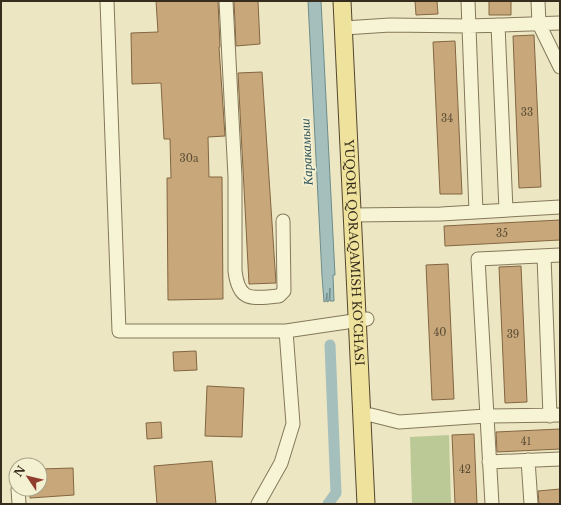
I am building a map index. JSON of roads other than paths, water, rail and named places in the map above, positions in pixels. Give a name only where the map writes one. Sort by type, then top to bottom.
[{"type":"main road","name":"YUQORI QORAQAMISH KO'CHASI","points":[[342,1],[349,28]]},
{"type":"main road","name":"YUQORI QORAQAMISH KO'CHASI","points":[[353,1],[349,28],[357,214],[355,321],[374,504]]},
{"type":"main road","name":"YUQORI QORAQAMISH KO'CHASI","points":[[366,416],[366,504]]},
{"type":"lane","points":[[107,1],[119,331],[286,331],[355,321]]},
{"type":"lane","points":[[226,1],[234,177],[235,272],[237,286],[243,294],[250,298],[279,296],[284,291],[283,221]]},
{"type":"lane","points":[[468,1],[476,212]]},
{"type":"lane","points":[[538,1],[539,24],[560,67]]},
{"type":"lane","points":[[349,28],[390,25],[469,26],[560,23]]},
{"type":"lane","points":[[498,25],[506,210]]},
{"type":"lane","points":[[357,214],[442,214],[560,207]]},
{"type":"lane","points":[[492,504],[478,259],[560,255]]},
{"type":"lane","points":[[366,416],[399,422],[486,416],[555,416],[544,256]]},
{"type":"lane","points":[[258,504],[281,463],[293,424],[286,331]]},
{"type":"lane","points":[[489,462],[560,459]]},
{"type":"lane","points":[[528,460],[531,504]]},
{"type":"water","points":[[308,1],[321,1],[335,275],[333,275],[334,301],[330,301],[330,288],[329,301],[327,302],[327,293],[326,301],[324,302],[322,276]]},
{"type":"waterway","name":"Каракамыш","points":[[328,504],[336,493],[330,345]]}]
